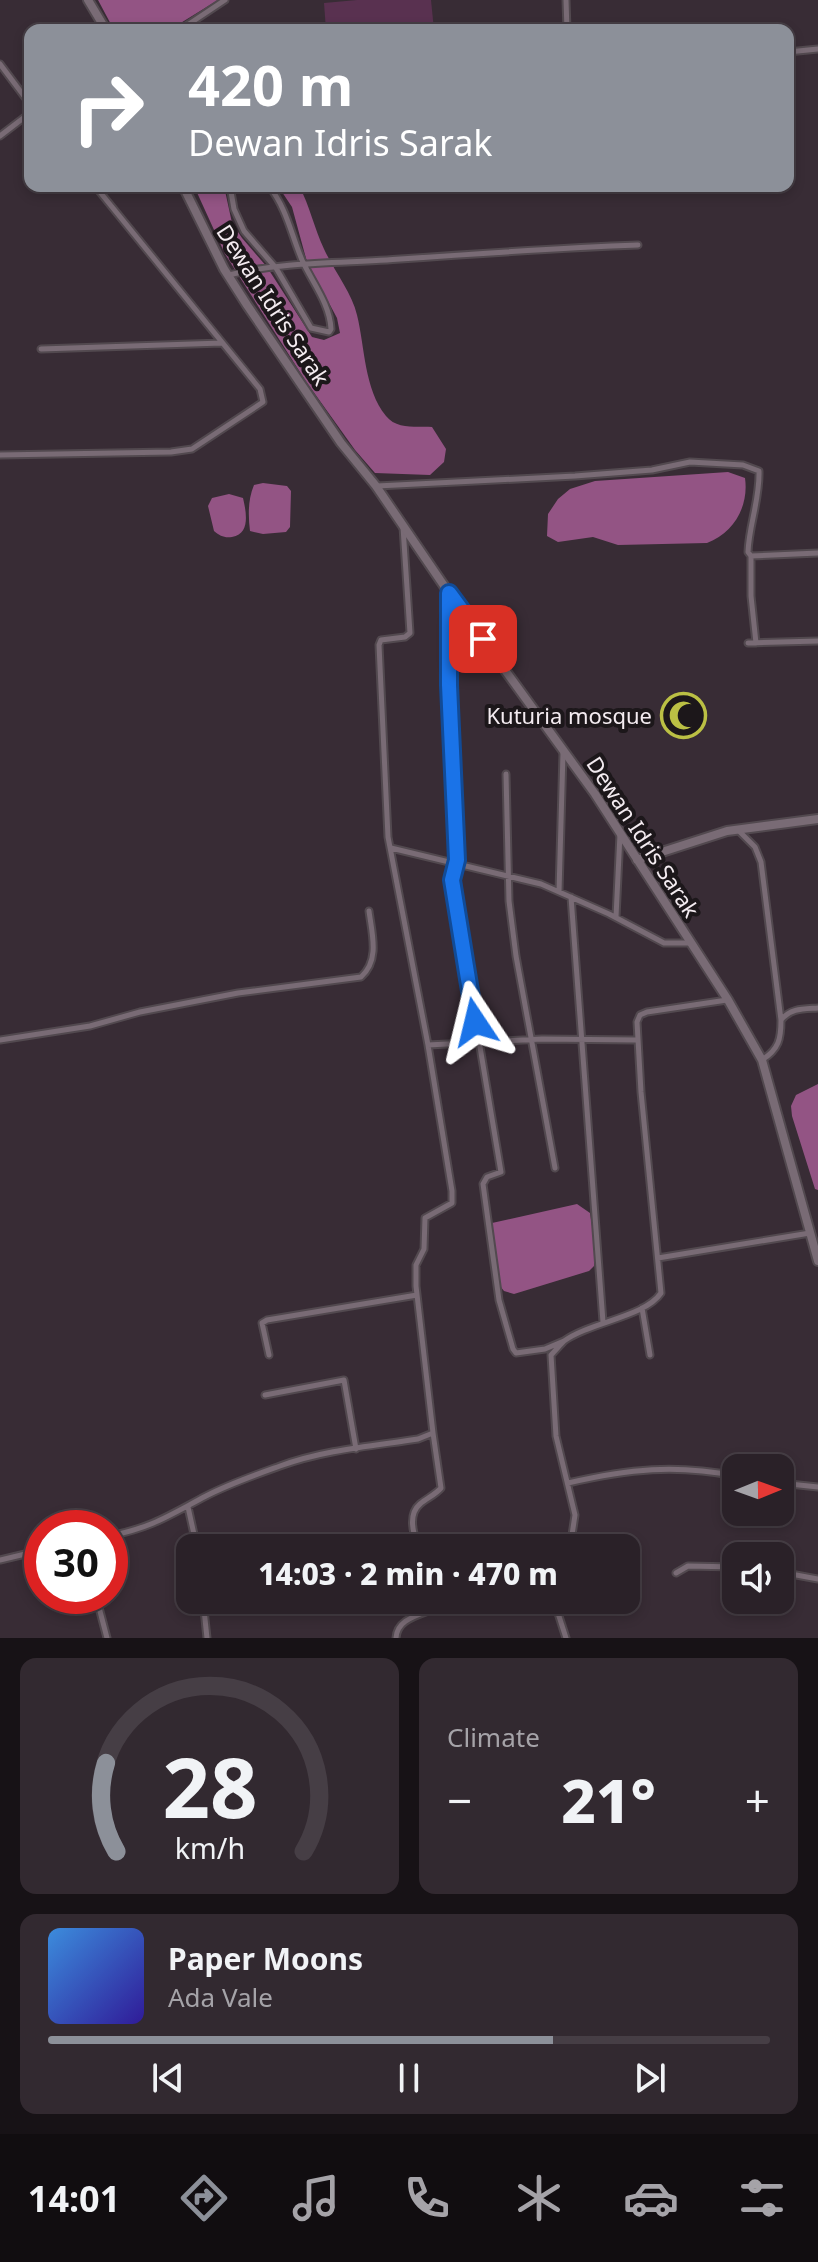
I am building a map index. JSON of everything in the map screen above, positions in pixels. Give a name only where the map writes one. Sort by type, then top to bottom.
[{"type":"main road","points":[[88,0],[102,24]]},
{"type":"main road","name":"Dewan Idris Sarak","points":[[186,192],[228,275],[341,443],[376,486],[449,593],[563,748],[728,1000],[762,1060],[818,1261]]},
{"type":"main road","points":[[637,860],[737,830],[818,819]]},
{"type":"street","points":[[189,24],[225,0]]},
{"type":"street","points":[[566,0],[567,24]]},
{"type":"street","points":[[794,51],[818,49]]},
{"type":"street","points":[[0,64],[24,96]]},
{"type":"street","points":[[0,136],[24,118]]},
{"type":"street","points":[[0,455],[192,449],[263,402],[260,389],[100,192]]},
{"type":"street","points":[[231,192],[234,209],[244,231],[276,268],[311,328],[329,332],[331,321],[328,310],[304,265],[281,202],[274,192]]},
{"type":"street","points":[[228,275],[247,270],[304,265],[529,249],[638,245]]},
{"type":"street","points":[[41,349],[223,343]]},
{"type":"street","points":[[376,486],[575,476],[652,470],[690,462],[743,465],[759,471],[760,488],[749,530],[748,552],[751,556],[756,643]]},
{"type":"street","points":[[403,526],[410,633],[405,637],[381,640],[379,645],[385,791],[391,848],[451,1177],[452,1203],[425,1218],[424,1249],[416,1265],[441,1488],[419,1504],[413,1518],[414,1534]]},
{"type":"street","points":[[751,556],[818,553]]},
{"type":"street","points":[[449,593],[449,685],[457,866],[452,880],[501,1172],[484,1179],[482,1194],[499,1300],[516,1353],[545,1349],[657,1300],[661,1293],[636,1040],[640,1015],[728,1000]]},
{"type":"street","points":[[748,643],[818,641]]},
{"type":"street","points":[[559,892],[563,748]]},
{"type":"street","points":[[506,774],[509,876],[516,956],[555,1168]]},
{"type":"street","points":[[737,830],[755,847],[761,862],[781,1020],[781,1039],[774,1053],[762,1060]]},
{"type":"street","points":[[616,917],[620,833]]},
{"type":"street","points":[[391,848],[509,876],[571,897],[664,943],[690,943]]},
{"type":"street","points":[[571,897],[603,1322]]},
{"type":"street","points":[[0,1040],[90,1026],[140,1012],[238,993],[361,977],[370,969],[373,958],[369,911]]},
{"type":"street","points":[[781,1020],[787,1013],[798,1009],[818,1008]]},
{"type":"street","points":[[428,1045],[479,1041],[636,1040]]},
{"type":"street","points":[[657,1258],[811,1233]]},
{"type":"street","points":[[269,1355],[262,1332],[262,1323],[267,1320],[417,1295]]},
{"type":"street","points":[[642,1308],[650,1355]]},
{"type":"street","points":[[551,1355],[564,1341]]},
{"type":"street","points":[[545,1349],[551,1355],[556,1436],[575,1515],[572,1534]]},
{"type":"street","points":[[265,1395],[344,1380],[356,1449]]},
{"type":"street","points":[[128,1532],[161,1522],[207,1496],[284,1464],[418,1439],[433,1433]]},
{"type":"street","points":[[568,1483],[601,1475],[663,1467],[722,1474]]},
{"type":"street","points":[[794,1484],[818,1487]]},
{"type":"street","points":[[188,1507],[194,1534]]},
{"type":"street","points":[[0,1560],[24,1554]]},
{"type":"street","points":[[676,1573],[688,1566],[722,1567]]},
{"type":"street","points":[[794,1575],[818,1579]]},
{"type":"street","points":[[101,1614],[107,1638]]},
{"type":"street","points":[[204,1614],[207,1638]]},
{"type":"street","points":[[396,1638],[396,1629],[401,1624],[422,1614]]},
{"type":"street","points":[[558,1614],[566,1638]]},
{"type":"shaded area","points":[[98,0],[218,0],[179,24],[111,24]]},
{"type":"shaded area","points":[[431,0],[433,24],[326,24],[324,3]]},
{"type":"shaded area","points":[[197,192],[225,192],[232,223],[267,267],[312,337],[324,340],[340,333],[337,318],[307,262],[292,207],[282,192],[302,192],[324,249],[355,307],[369,381],[379,405],[386,416],[396,423],[432,427],[446,449],[444,462],[430,475],[375,473],[305,380],[225,254]]},
{"type":"shaded area","points":[[728,472],[745,478],[745,499],[732,525],[725,533],[707,543],[618,545],[593,537],[558,542],[547,536],[548,514],[558,499],[570,489],[595,481]]},
{"type":"shaded area","points":[[254,485],[287,486],[291,491],[290,527],[286,532],[263,534],[250,531],[252,490]]},
{"type":"shaded area","points":[[229,494],[243,498],[246,521],[242,531],[232,537],[214,531],[208,506],[212,498]]},
{"type":"shaded area","points":[[818,1084],[818,1190],[815,1189],[791,1106],[796,1095]]},
{"type":"shaded area","points":[[577,1204],[590,1213],[595,1245],[594,1266],[589,1271],[514,1294],[504,1291],[500,1286],[492,1223]]},
{"type":"place","name":"Kuturia mosque","points":[[683,716]]},
{"type":"route","points":[[475,1022],[452,880],[457,860],[449,685],[449,593],[483,639]]}]
